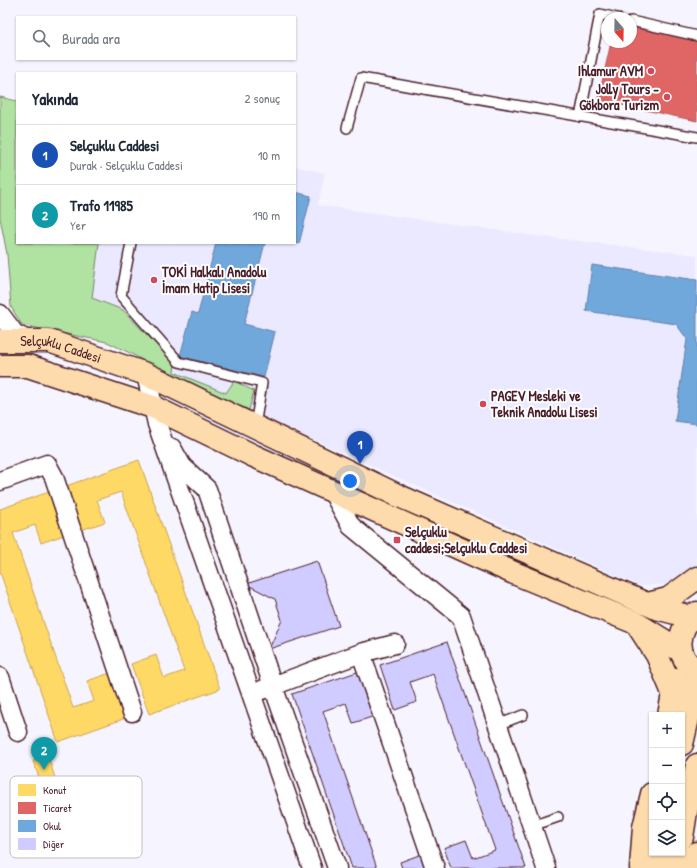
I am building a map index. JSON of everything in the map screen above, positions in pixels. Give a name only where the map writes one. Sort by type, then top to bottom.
[{"type":"main road","name":"Selçuklu Caddesi","points":[[0,341],[48,341],[146,374],[399,496],[648,604],[694,615]]},
{"type":"main road","name":"Selçuklu Caddesi","points":[[0,366],[28,366],[155,415],[254,456],[514,573],[636,623],[681,651]]},
{"type":"main road","points":[[648,604],[668,599],[697,578]]},
{"type":"main road","points":[[670,712],[681,651],[681,633],[685,624],[694,615],[697,586]]},
{"type":"main road","points":[[636,623],[657,655],[673,693]]},
{"type":"main road","points":[[681,651],[686,660],[693,668],[697,670]]},
{"type":"main road","points":[[685,731],[697,680]]},
{"type":"main road","points":[[685,820],[697,765]]},
{"type":"main road","points":[[641,868],[644,827],[649,806]]},
{"type":"street","points":[[0,314],[15,334],[30,341]]},
{"type":"street","points":[[146,374],[155,415],[312,868]]},
{"type":"street","points":[[155,415],[182,466],[207,488],[273,686],[337,868]]},
{"type":"street","points":[[0,481],[47,464],[54,477],[132,712]]},
{"type":"street","points":[[332,491],[351,526],[461,616],[546,868]]},
{"type":"street","points":[[251,694],[361,653],[395,644]]},
{"type":"street","points":[[361,653],[435,868]]},
{"type":"street","points":[[0,677],[18,732]]},
{"type":"lane","points":[[580,117],[601,14]]},
{"type":"lane","points":[[637,22],[697,36]]},
{"type":"lane","points":[[347,128],[361,78],[697,137]]},
{"type":"lane","points":[[131,244],[122,296],[179,362],[262,383],[255,426]]},
{"type":"lane","points":[[498,725],[523,715]]},
{"type":"lane","points":[[532,826],[558,817]]},
{"type":"shaded area","name":"PAGEV Mesleki ve Teknik Anadolu Lisesi","points":[[0,97],[16,101],[16,244],[296,244],[296,166],[325,173],[318,205],[538,236],[697,255],[697,577],[673,584],[640,586],[166,374],[132,354],[107,342],[22,325],[11,307],[7,254],[0,218]]},
{"type":"green space","points":[[0,97],[16,101],[16,244],[99,244],[92,298],[123,310],[175,364],[174,372],[226,393],[234,381],[254,391],[249,410],[166,374],[132,354],[107,342],[22,325],[11,307],[7,254],[0,218]]},
{"type":"building: Konut","points":[[139,460],[220,689],[149,714],[131,664],[156,655],[164,678],[184,671],[121,492],[97,500],[105,522],[81,530],[66,486]]},
{"type":"building: Konut","points":[[49,492],[64,535],[41,543],[35,525],[13,533],[73,708],[94,701],[87,681],[113,672],[129,717],[58,742],[0,572],[0,509]]},
{"type":"building: Konut","points":[[48,756],[54,776],[38,776],[33,761]]},
{"type":"building: Ticaret","name":"Ihlamur AVM","points":[[637,28],[697,41],[697,121],[598,100],[610,48],[637,48]]},
{"type":"building: Okul","points":[[296,192],[311,196],[299,244],[296,243]]},
{"type":"building: Okul","points":[[216,244],[265,244],[244,324],[275,332],[264,377],[180,356],[192,312],[198,314]]},
{"type":"building: Okul","points":[[592,265],[697,280],[697,424],[675,421],[687,339],[676,324],[586,311]]},
{"type":"building: Diğer","points":[[317,561],[339,626],[269,649],[282,620],[275,599],[246,584]]},
{"type":"building: Diğer","points":[[447,642],[526,868],[451,868],[444,848],[466,840],[473,858],[495,850],[433,674],[410,682],[417,702],[395,710],[380,665]]},
{"type":"building: Diğer","points":[[360,671],[375,716],[353,723],[346,703],[323,711],[377,868],[352,868],[292,694]]},
{"type":"building: Diğer","points":[[422,854],[427,868],[402,868],[400,862]]},
{"type":"place","name":"Ihlamur AVM","points":[[651,71]]},
{"type":"place","name":"Jolly Tours - Gökbora Turizm","points":[[667,97]]},
{"type":"place","name":"TOKİ Halkalı Anadolu İmam Hatip Lisesi","points":[[154,280]]},
{"type":"place","name":"PAGEV Mesleki ve Teknik Anadolu Lisesi","points":[[483,404]]},
{"type":"place","name":"Selçuklu Caddesi","points":[[360,464]]},
{"type":"place","name":"Selçuklu caddesi;Selçuklu Caddesi","points":[[397,540]]},
{"type":"place","name":"Trafo 11985","points":[[44,770]]}]
